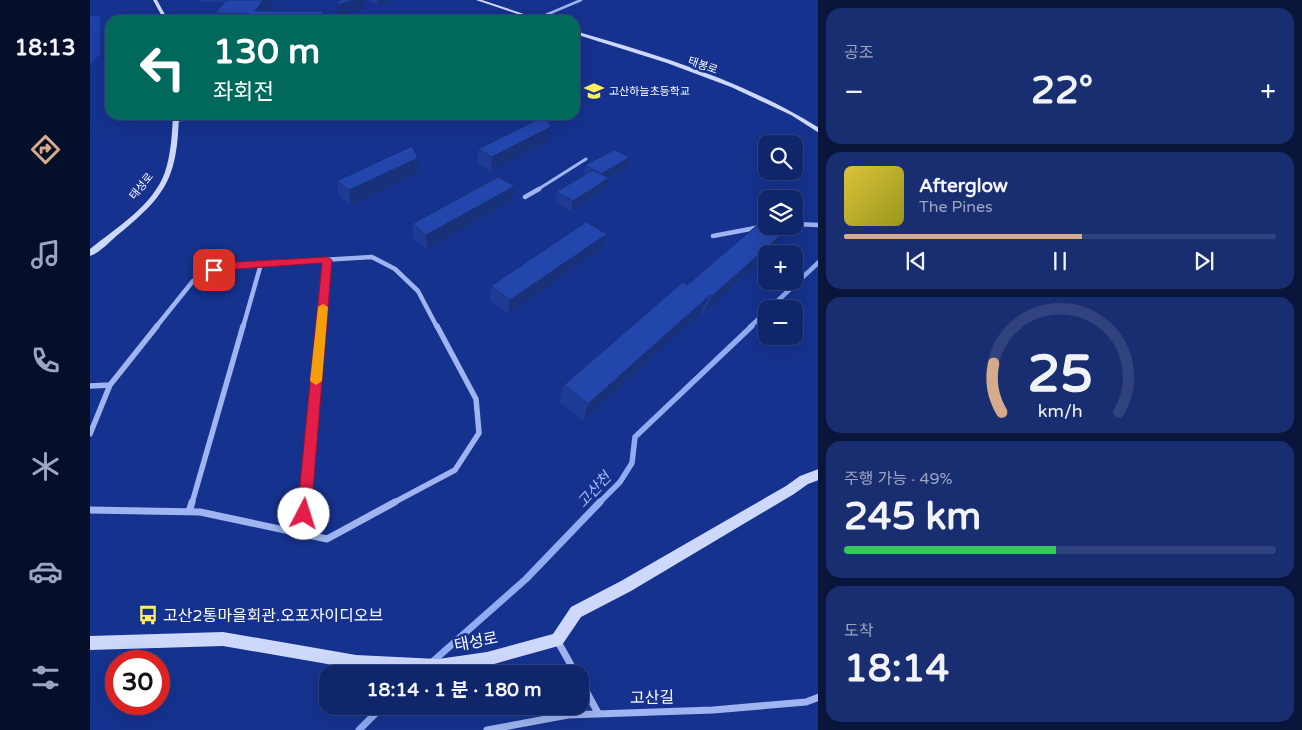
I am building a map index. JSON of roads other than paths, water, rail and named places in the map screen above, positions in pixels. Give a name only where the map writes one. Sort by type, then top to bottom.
[{"type":"street","points":[[155,0],[163,15]]},
{"type":"street","points":[[478,0],[522,15]]},
{"type":"street","points":[[548,15],[581,0]]},
{"type":"street","name":"태봉로","points":[[580,34],[729,84],[780,108],[818,131]]},
{"type":"street","name":"태성로","points":[[90,253],[144,208],[165,182],[170,163],[176,120]]},
{"type":"street","points":[[525,197],[586,159]]},
{"type":"street","points":[[803,224],[818,225]]},
{"type":"street","points":[[713,236],[758,228]]},
{"type":"street","points":[[90,434],[110,385],[193,280],[214,270],[237,266],[372,257],[395,269],[418,291],[476,399],[479,433],[455,470],[327,539],[200,512],[90,510]]},
{"type":"street","points":[[303,534],[327,260]]},
{"type":"street","points":[[189,512],[261,264]]},
{"type":"street","points":[[90,386],[110,385]]},
{"type":"street","points":[[571,665],[557,640],[576,612],[634,581],[804,480],[818,474]]},
{"type":"street","name":"태성로","points":[[90,643],[222,639],[356,662],[438,666],[487,659],[557,640]]},
{"type":"street","points":[[589,696],[598,712]]},
{"type":"street","name":"고산길","points":[[486,730],[568,715],[598,712],[723,709],[806,702],[818,697]]},
{"type":"waterway","name":"고산천","points":[[779,300],[818,263]]},
{"type":"waterway","name":"고산천","points":[[750,327],[758,320]]},
{"type":"waterway","name":"고산천","points":[[600,502],[620,482],[632,463],[635,437],[752,326]]},
{"type":"waterway","name":"고산천","points":[[431,663],[526,579],[600,502]]},
{"type":"waterway","name":"고산천","points":[[359,730],[374,715]]},
{"type":"place","name":"고산하늘초등학교","points":[[594,91]]},
{"type":"place","name":"고산2통마을회관.오포자이디오브","points":[[148,615]]}]
